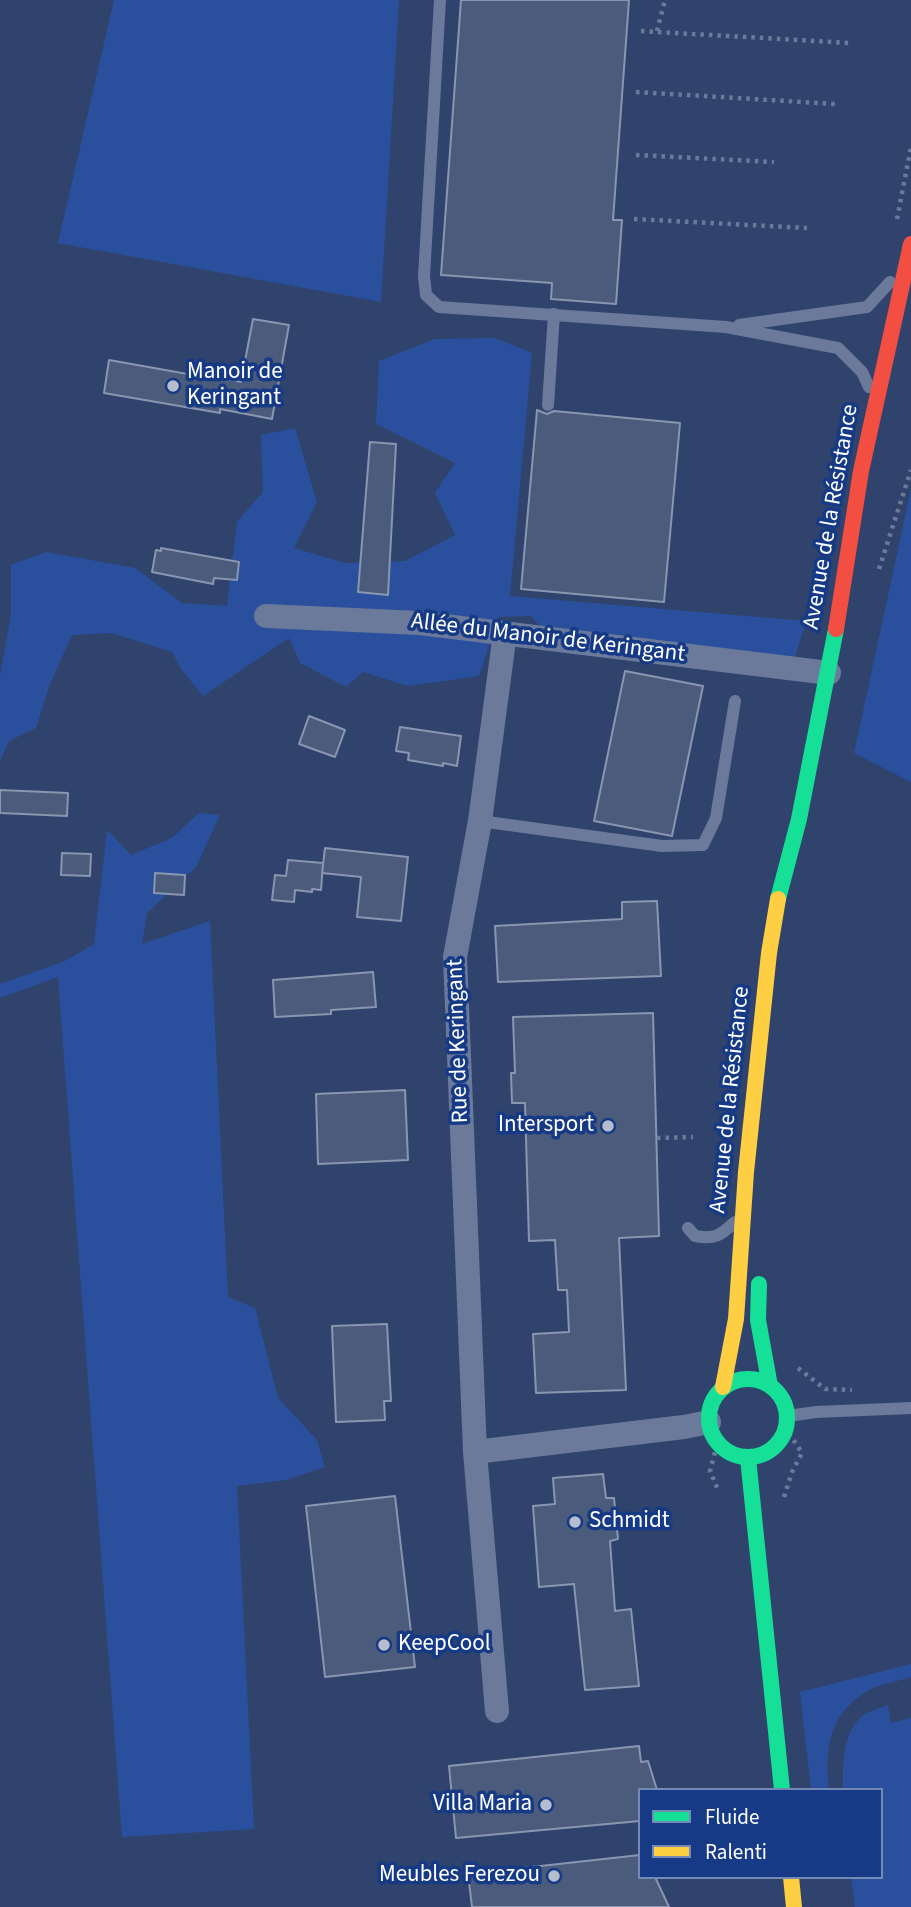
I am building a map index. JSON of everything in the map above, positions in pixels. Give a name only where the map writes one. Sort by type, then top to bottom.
[{"type":"main road","name":"Avenue de la Résistance","points":[[723,1387],[736,1320],[743,1215],[769,953],[782,879],[799,819],[830,666],[861,471],[910,248]]},
{"type":"main road","name":"Avenue de la Résistance","points":[[830,666],[867,539]]},
{"type":"main road","name":"Avenue de la Résistance","points":[[793,909],[799,819]]},
{"type":"main road","points":[[760,1265],[758,1320],[771,1385]]},
{"type":"main road","points":[[760,1380],[771,1385],[785,1404],[787,1423],[781,1440],[772,1450],[748,1458],[726,1451],[712,1433],[709,1422],[715,1397],[723,1387],[734,1381],[760,1380]]},
{"type":"main road","points":[[748,1458],[782,1788]]},
{"type":"main road","points":[[791,1879],[794,1907]]},
{"type":"street","name":"Allée du Manoir de Keringant","points":[[266,616],[420,623],[830,666]]},
{"type":"street","name":"Rue de Keringant","points":[[497,1711],[475,1452],[454,957],[480,821],[505,633]]},
{"type":"street","points":[[475,1452],[709,1422]]},
{"type":"lane","points":[[440,0],[424,276],[426,295],[439,307],[726,327],[838,348],[862,372],[876,403]]},
{"type":"lane","points":[[726,327],[867,307],[883,291],[910,248]]},
{"type":"lane","points":[[548,405],[554,314]]},
{"type":"lane","points":[[480,821],[662,846],[703,845],[716,818],[735,701]]},
{"type":"lane","points":[[688,1228],[695,1236],[704,1238],[720,1235],[743,1215]]},
{"type":"lane","points":[[787,1423],[816,1412],[911,1408]]},
{"type":"path","points":[[657,32],[665,0]]},
{"type":"path","points":[[641,31],[849,43]]},
{"type":"path","points":[[636,92],[836,104]]},
{"type":"path","points":[[636,155],[774,162]]},
{"type":"path","points":[[634,219],[807,228]]},
{"type":"path","points":[[877,576],[911,470]]},
{"type":"path","points":[[657,1138],[693,1137]]},
{"type":"path","points":[[792,1361],[804,1374],[825,1388],[862,1390]]},
{"type":"path","points":[[781,1507],[792,1472],[802,1453],[787,1423]]},
{"type":"shaded area","points":[[114,0],[399,0],[381,302],[58,243]]},
{"type":"shaded area","points":[[495,338],[532,353],[510,596],[806,621],[792,667],[563,652],[531,616],[498,617],[479,676],[408,686],[363,672],[346,687],[300,663],[289,638],[203,696],[181,669],[172,652],[111,633],[72,635],[50,684],[36,728],[9,741],[0,761],[0,676],[11,614],[11,565],[46,552],[135,568],[182,603],[227,606],[237,522],[263,492],[261,435],[295,428],[317,502],[294,548],[345,563],[405,561],[455,535],[435,493],[455,463],[376,424],[379,361],[435,339]]},
{"type":"shaded area","points":[[911,489],[911,782],[854,753]]},
{"type":"shaded area","points":[[199,813],[220,815],[196,867],[147,913],[142,944],[210,921],[228,1297],[255,1308],[278,1398],[317,1440],[325,1467],[286,1480],[237,1486],[254,1829],[122,1837],[58,977],[0,998],[0,984],[65,961],[94,944],[107,830],[131,855],[172,838]]},
{"type":"shaded area","points":[[911,1664],[911,1677],[869,1690],[852,1702],[843,1713],[836,1724],[829,1748],[829,1788],[811,1788],[800,1692]]},
{"type":"shaded area","points":[[888,1705],[891,1723],[911,1718],[911,1907],[855,1907],[851,1879],[883,1879],[883,1788],[843,1788],[847,1741],[855,1723],[871,1711]]},
{"type":"building","points":[[461,0],[629,0],[613,220],[622,220],[616,304],[551,299],[552,283],[441,275]]},
{"type":"building","name":"Manoir de Keringant","points":[[253,319],[289,325],[272,419],[104,393],[109,360],[241,382]]},
{"type":"building","points":[[537,410],[547,414],[554,411],[680,423],[664,602],[521,589]]},
{"type":"building","points":[[370,442],[396,444],[388,595],[358,592]]},
{"type":"building","points":[[161,548],[239,562],[237,580],[214,578],[213,584],[152,572],[156,550],[161,551]]},
{"type":"building","points":[[625,671],[703,686],[672,836],[594,821]]},
{"type":"building","points":[[309,716],[345,730],[335,757],[299,744]]},
{"type":"building","points":[[400,727],[461,736],[457,766],[408,760],[409,753],[396,751]]},
{"type":"building","points":[[0,790],[68,793],[67,816],[0,813]]},
{"type":"building","points":[[325,848],[408,857],[401,921],[357,917],[361,877],[322,873]]},
{"type":"building","points":[[62,853],[91,854],[90,876],[61,875]]},
{"type":"building","points":[[288,860],[323,863],[321,890],[295,890],[294,902],[272,900],[275,875],[286,876]]},
{"type":"building","points":[[155,873],[185,875],[184,895],[154,893]]},
{"type":"building","points":[[657,901],[661,976],[498,982],[495,926],[622,919],[622,902]]},
{"type":"building","points":[[373,972],[376,1007],[331,1010],[331,1014],[275,1017],[273,980]]},
{"type":"building","name":"Intersport","points":[[653,1013],[659,1236],[619,1238],[626,1390],[536,1393],[533,1334],[569,1332],[567,1290],[558,1290],[555,1240],[529,1241],[525,1103],[512,1103],[511,1073],[515,1073],[513,1017]]},
{"type":"building","points":[[405,1090],[408,1160],[318,1164],[316,1094]]},
{"type":"building","points":[[387,1324],[391,1401],[384,1401],[385,1420],[336,1422],[332,1326]]},
{"type":"building","points":[[603,1474],[606,1498],[614,1498],[618,1539],[610,1541],[615,1611],[631,1609],[639,1686],[585,1690],[574,1584],[539,1587],[533,1506],[555,1504],[553,1478]]},
{"type":"building","points":[[395,1496],[415,1667],[325,1677],[306,1506]]},
{"type":"building","name":"Villa Maria","points":[[639,1746],[641,1762],[648,1761],[656,1788],[638,1788],[638,1821],[456,1838],[449,1766]]},
{"type":"building","name":"Meubles Ferezou","points":[[638,1855],[638,1879],[656,1879],[669,1907],[472,1907],[468,1874]]},
{"type":"traffic: fast","points":[[778,899],[799,819],[836,629]]},
{"type":"traffic: fast","points":[[759,1284],[758,1320],[770,1386]]},
{"type":"traffic: fast","points":[[748,1379],[763,1382],[776,1390],[784,1403],[787,1418],[784,1433],[776,1446],[763,1454],[748,1457],[733,1454],[720,1446],[712,1433],[709,1418],[712,1403],[720,1390],[733,1382],[748,1379]]},
{"type":"traffic: fast","points":[[748,1458],[782,1788]]},
{"type":"traffic: slow","points":[[723,1387],[736,1319],[746,1172],[769,953],[778,899]]},
{"type":"traffic: slow","points":[[791,1879],[794,1907]]},
{"type":"traffic: jam","points":[[836,629],[861,471],[911,244]]},
{"type":"place","name":"Manoir de Keringant","points":[[173,386]]},
{"type":"place","name":"Intersport","points":[[608,1126]]},
{"type":"place","name":"Schmidt","points":[[575,1522]]},
{"type":"place","name":"KeepCool","points":[[384,1645]]},
{"type":"place","name":"Villa Maria","points":[[546,1805]]},
{"type":"place","name":"Meubles Ferezou","points":[[554,1876]]}]
